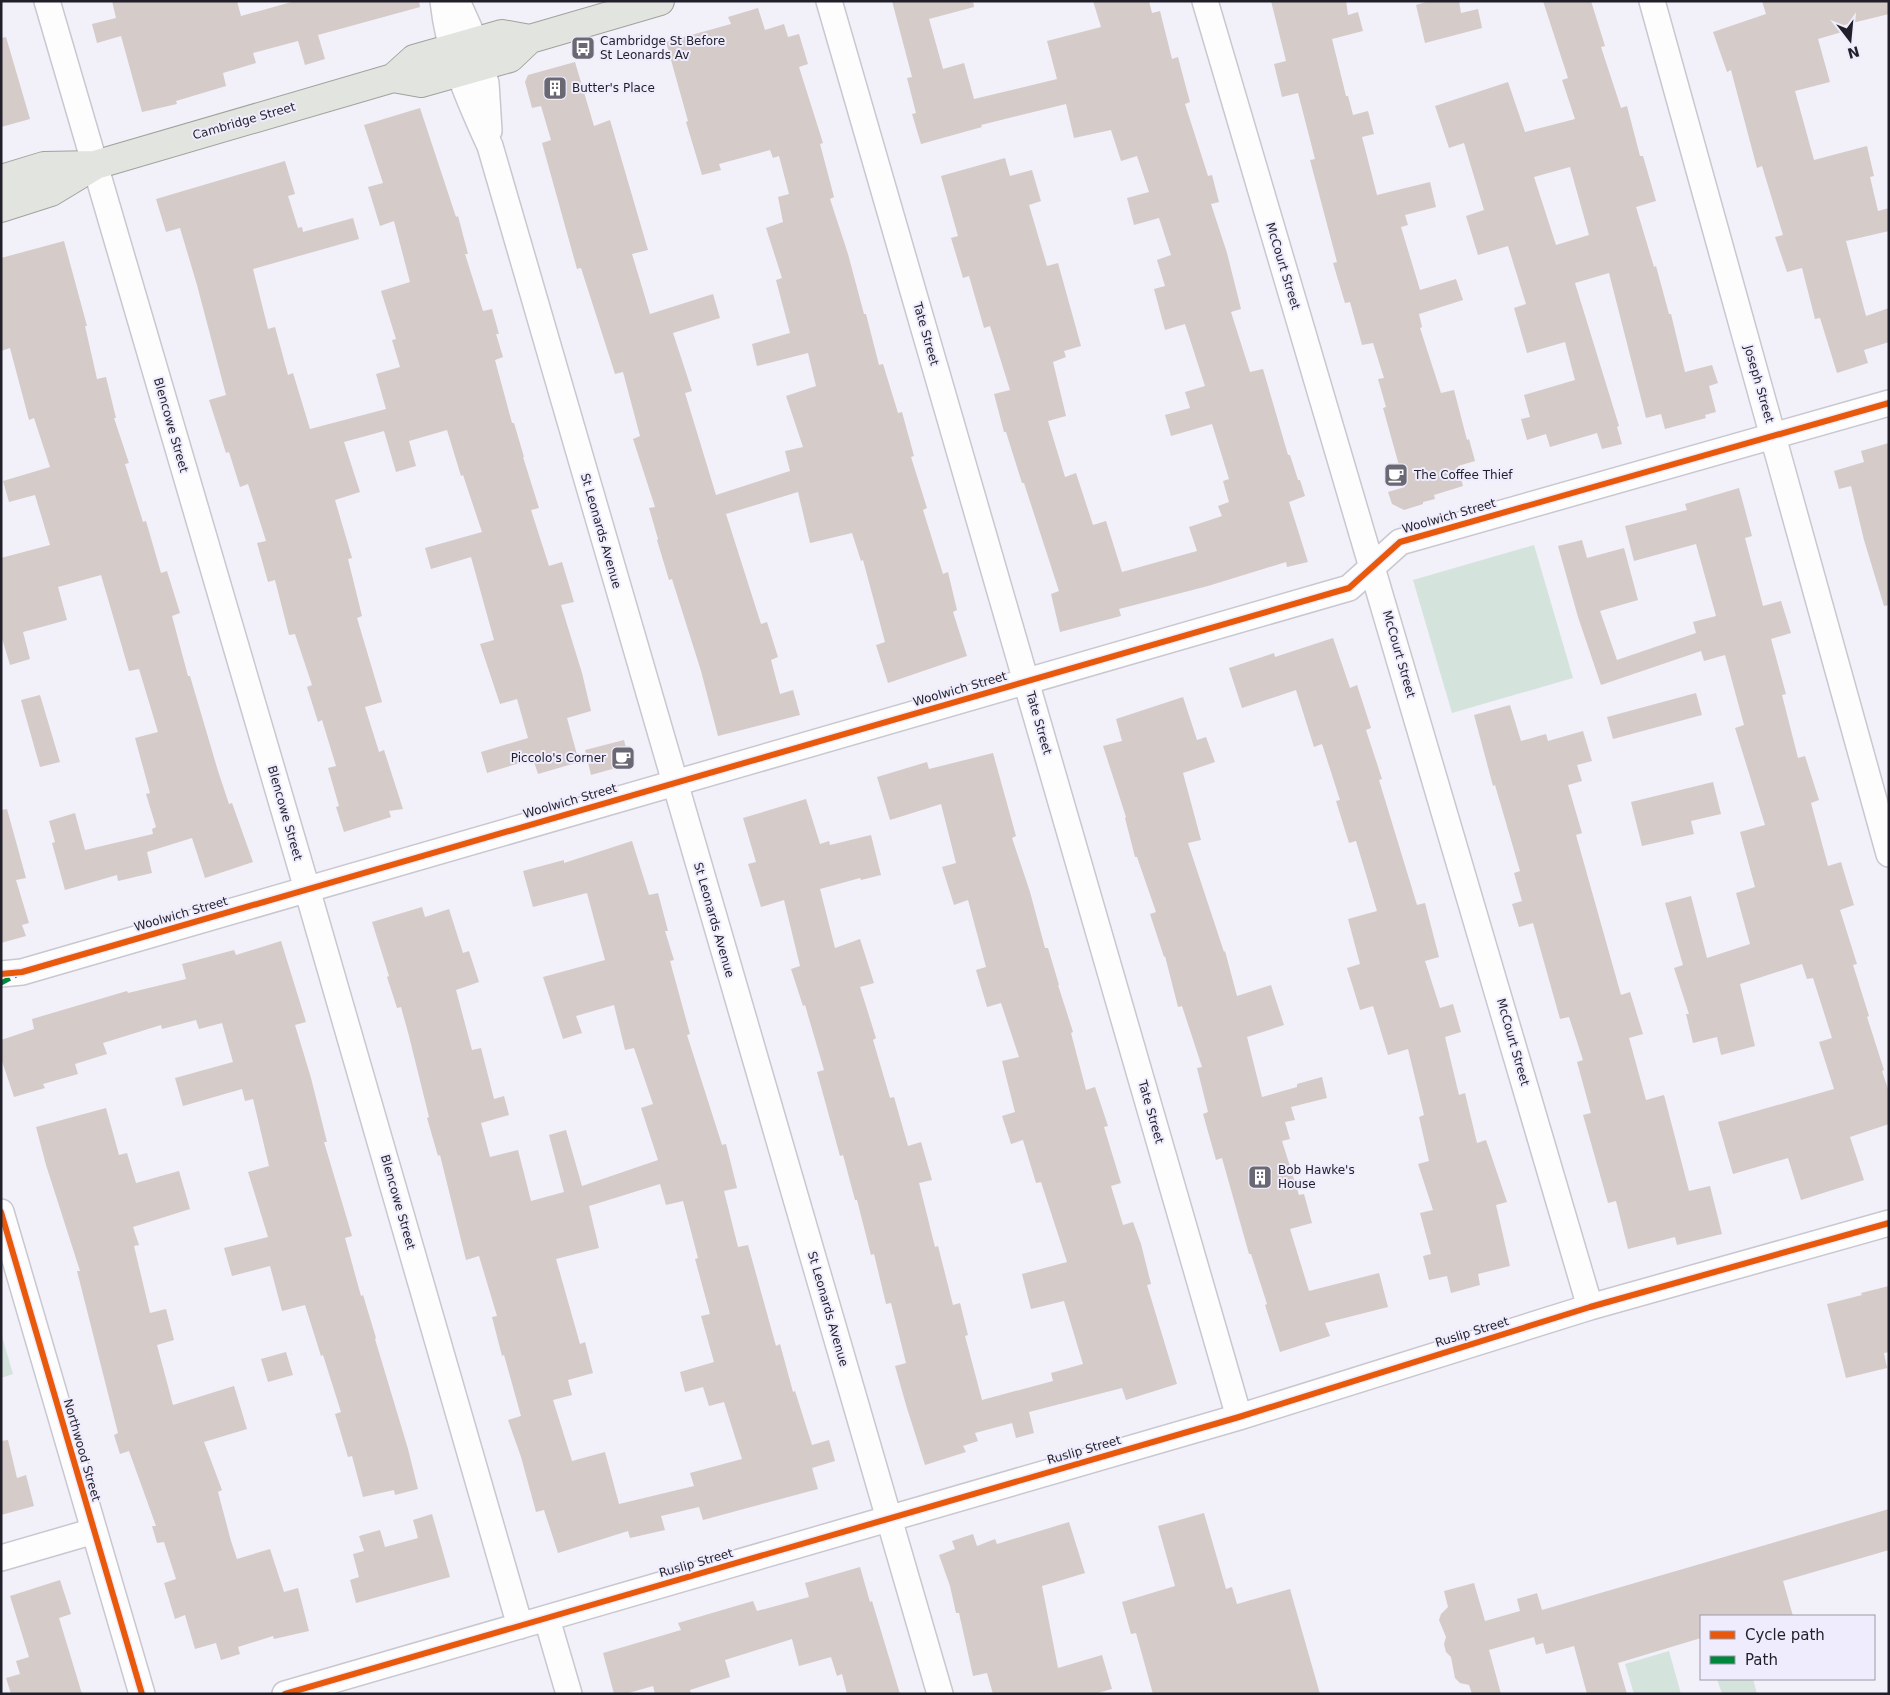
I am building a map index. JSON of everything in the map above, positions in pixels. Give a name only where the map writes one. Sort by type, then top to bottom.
[{"type":"main road","name":"Cambridge Street","points":[[1,179],[44,166],[95,165],[393,78],[421,83],[466,57],[510,58],[530,39],[660,1]]},
{"type":"main road","name":"Cambridge Street","points":[[1,208],[51,192],[95,165]]},
{"type":"street","name":"Blencowe Street","points":[[47,1],[520,1626]]},
{"type":"street","name":"St Leonards Avenue","points":[[443,1],[466,57],[486,83],[490,146],[940,1694]]},
{"type":"street","name":"St Leonards Avenue","points":[[457,1],[470,30],[466,57]]},
{"type":"street","name":"Tate Street","points":[[829,1],[1239,1417]]},
{"type":"street","name":"McCourt Street","points":[[1205,1],[1373,565],[1590,1307]]},
{"type":"street","name":"Joseph Street","points":[[1652,1],[1889,854]]},
{"type":"street","name":"Woolwich Street","points":[[8,976],[1348,588],[1400,542],[1889,403]]},
{"type":"street","name":"Northwood Street","points":[[1,1212],[142,1694]]},
{"type":"street","name":"Ruslip Street","points":[[285,1694],[1239,1417],[1590,1307],[1889,1222]]},
{"type":"street","points":[[1,1558],[94,1530]]},
{"type":"street","points":[[547,1619],[569,1694]]},
{"type":"shaded area","points":[[1534,545],[1573,678],[1452,713],[1413,580]]},
{"type":"shaded area","points":[[1,1333],[13,1374],[1,1378]]},
{"type":"shaded area","points":[[1669,1651],[1681,1694],[1634,1694],[1625,1664]]},
{"type":"shaded area","points":[[1717,1680],[1753,1680],[1757,1694],[1722,1694]]},
{"type":"building","points":[[112,1],[237,1],[241,16],[295,1],[419,1],[420,7],[318,35],[325,59],[305,65],[298,41],[253,53],[256,63],[223,73],[226,86],[176,101],[177,104],[142,112],[121,36],[97,43],[92,24],[116,18]]},
{"type":"building","points":[[892,1],[973,1],[974,7],[929,19],[943,69],[964,63],[974,99],[1057,79],[1047,41],[1101,27],[1093,1],[1149,1],[1152,13],[1160,11],[1172,59],[1178,57],[1190,102],[1185,104],[1208,176],[1212,175],[1219,202],[1211,204],[1227,253],[1241,309],[1231,312],[1250,372],[1263,369],[1288,455],[1290,455],[1305,496],[1289,502],[1308,562],[1287,567],[1286,562],[1208,586],[1119,609],[1121,616],[1060,632],[1051,594],[1059,591],[1024,483],[1022,483],[1006,432],[1004,432],[994,394],[1010,390],[990,326],[984,328],[969,276],[963,278],[951,238],[958,236],[941,176],[1005,158],[1010,176],[1032,170],[1041,201],[1029,205],[1047,266],[1058,263],[1081,346],[1064,351],[1066,357],[1053,362],[1066,416],[1048,421],[1065,477],[1076,473],[1093,525],[1106,521],[1122,572],[1197,551],[1189,527],[1222,516],[1218,506],[1229,502],[1223,481],[1229,479],[1212,424],[1171,436],[1165,415],[1190,408],[1185,392],[1205,386],[1185,324],[1165,330],[1154,289],[1165,286],[1157,260],[1171,255],[1159,218],[1134,225],[1127,198],[1149,192],[1137,156],[1121,161],[1111,130],[1074,138],[1066,104],[981,125],[982,127],[921,144],[912,114],[916,113],[907,78],[912,77]]},
{"type":"building","points":[[1271,1],[1346,1],[1348,15],[1358,12],[1363,31],[1332,39],[1346,96],[1348,96],[1353,115],[1368,111],[1374,134],[1362,137],[1377,195],[1430,182],[1436,207],[1405,215],[1408,225],[1401,227],[1420,290],[1456,279],[1463,300],[1419,314],[1422,327],[1420,328],[1441,393],[1454,390],[1467,440],[1469,439],[1475,461],[1458,466],[1463,486],[1434,495],[1435,499],[1404,510],[1392,504],[1388,492],[1405,487],[1383,408],[1386,407],[1378,379],[1384,378],[1373,343],[1362,345],[1350,302],[1345,303],[1333,263],[1337,262],[1310,160],[1315,159],[1298,93],[1282,97],[1274,64],[1286,61]]},
{"type":"building","points":[[1429,1],[1459,1],[1461,13],[1478,9],[1482,28],[1425,43],[1416,5]]},
{"type":"building","points":[[1543,1],[1591,1],[1605,46],[1601,47],[1621,108],[1627,106],[1640,156],[1643,156],[1656,201],[1636,207],[1654,267],[1656,266],[1669,314],[1671,314],[1685,372],[1712,365],[1718,383],[1709,386],[1716,412],[1705,415],[1706,418],[1665,429],[1661,414],[1646,418],[1609,273],[1575,283],[1619,426],[1617,427],[1622,444],[1602,449],[1597,433],[1550,447],[1546,434],[1527,440],[1521,419],[1530,417],[1524,395],[1575,380],[1565,342],[1527,353],[1514,308],[1526,304],[1508,246],[1478,255],[1466,216],[1484,210],[1464,143],[1449,148],[1435,106],[1508,82],[1525,132],[1575,119],[1562,80],[1568,78]],"holes":[[[1570,167],[1589,235],[1556,245],[1534,177]]]},
{"type":"building","points":[[1762,1],[1889,1],[1889,14],[1840,26],[1842,32],[1818,39],[1830,82],[1795,91],[1814,160],[1867,146],[1874,176],[1870,177],[1878,211],[1889,208],[1889,231],[1846,241],[1866,316],[1889,308],[1889,342],[1864,350],[1868,363],[1837,373],[1820,318],[1815,319],[1802,268],[1787,272],[1775,237],[1783,235],[1762,166],[1757,168],[1731,70],[1727,72],[1713,32],[1766,14]]},
{"type":"building","points":[[758,8],[765,30],[784,24],[788,37],[799,34],[808,64],[799,67],[823,143],[820,144],[834,197],[830,199],[848,254],[864,314],[866,314],[879,365],[883,364],[898,413],[902,412],[914,456],[911,457],[927,508],[923,510],[943,574],[948,572],[957,610],[953,612],[967,656],[888,683],[876,645],[885,642],[863,560],[861,561],[852,533],[810,543],[798,492],[726,514],[761,624],[767,622],[778,657],[771,660],[780,694],[793,690],[800,715],[718,736],[701,671],[672,579],[669,580],[657,540],[649,508],[655,507],[633,439],[640,436],[623,372],[615,374],[581,268],[577,269],[542,143],[551,140],[541,106],[532,108],[525,82],[528,75],[575,62],[594,126],[610,120],[648,250],[632,254],[650,314],[713,294],[720,318],[673,333],[692,391],[685,393],[716,495],[790,471],[785,451],[803,447],[786,396],[816,386],[808,353],[757,366],[752,344],[790,333],[776,280],[782,278],[766,228],[783,222],[778,197],[789,194],[779,156],[773,158],[770,150],[719,164],[721,170],[702,175],[686,122],[688,121],[666,42],[731,24],[728,17]]},
{"type":"building","points":[[6,37],[30,119],[1,127],[1,38]]},
{"type":"building","points":[[420,108],[456,217],[458,216],[468,254],[465,254],[483,311],[492,309],[499,334],[496,334],[503,357],[495,360],[512,423],[514,423],[539,508],[531,510],[549,566],[562,562],[574,602],[561,605],[582,673],[591,711],[567,718],[579,762],[538,774],[533,759],[487,773],[481,752],[528,738],[517,699],[500,704],[480,644],[494,640],[471,557],[431,569],[425,548],[482,532],[463,475],[461,476],[447,430],[409,441],[416,466],[396,472],[384,431],[344,442],[360,492],[335,500],[352,558],[348,559],[362,616],[357,618],[382,702],[365,707],[379,752],[384,750],[403,809],[389,811],[391,817],[344,832],[336,807],[339,806],[328,768],[336,766],[322,720],[318,722],[307,687],[312,685],[295,634],[289,635],[275,580],[268,582],[257,543],[266,541],[248,484],[240,487],[229,452],[226,453],[209,400],[226,395],[197,285],[180,228],[166,232],[156,199],[285,161],[295,194],[288,196],[298,228],[302,227],[303,232],[353,218],[359,239],[253,269],[268,329],[275,327],[288,375],[293,373],[310,429],[386,409],[376,374],[400,367],[392,340],[396,339],[381,291],[410,282],[394,221],[380,226],[368,187],[383,183],[364,125]]},
{"type":"building","points":[[64,241],[87,326],[85,326],[97,379],[106,377],[116,418],[114,418],[129,463],[125,464],[143,522],[146,521],[161,573],[167,571],[180,613],[172,616],[188,676],[190,676],[229,804],[232,803],[253,862],[205,878],[192,838],[147,852],[152,873],[118,881],[117,875],[65,890],[52,843],[55,842],[49,821],[75,813],[85,850],[153,834],[152,829],[156,827],[146,794],[150,793],[135,738],[158,732],[139,669],[129,671],[101,575],[58,587],[67,620],[23,632],[30,659],[10,665],[1,635],[1,558],[50,545],[35,495],[9,502],[3,481],[50,467],[34,418],[29,420],[10,348],[1,351],[1,258]]},
{"type":"building","points":[[1889,443],[1889,605],[1884,606],[1864,540],[1851,486],[1839,489],[1834,471],[1864,462],[1861,451]]},
{"type":"building","points":[[1739,488],[1752,536],[1745,538],[1763,606],[1781,601],[1791,633],[1771,639],[1786,694],[1782,695],[1798,758],[1805,756],[1819,800],[1811,803],[1828,866],[1841,862],[1854,905],[1840,910],[1857,964],[1853,965],[1889,1092],[1889,1124],[1850,1137],[1864,1180],[1801,1200],[1788,1158],[1733,1174],[1718,1122],[1834,1089],[1819,1042],[1832,1038],[1813,978],[1807,979],[1802,964],[1740,984],[1755,1046],[1721,1055],[1717,1037],[1693,1043],[1686,1014],[1689,1014],[1674,968],[1683,965],[1665,903],[1691,896],[1707,958],[1750,944],[1736,893],[1755,887],[1740,832],[1765,825],[1735,728],[1744,725],[1725,655],[1704,661],[1701,651],[1601,685],[1578,617],[1558,546],[1582,540],[1587,558],[1624,548],[1638,600],[1600,611],[1617,660],[1696,633],[1693,622],[1716,616],[1696,544],[1634,561],[1625,526],[1687,510],[1685,504]]},
{"type":"building","points":[[1333,638],[1350,688],[1357,685],[1371,728],[1366,730],[1382,779],[1379,780],[1417,905],[1425,903],[1439,957],[1425,961],[1440,1008],[1453,1004],[1461,1032],[1445,1037],[1459,1095],[1465,1093],[1477,1143],[1486,1140],[1507,1202],[1496,1205],[1510,1266],[1478,1274],[1480,1285],[1451,1293],[1447,1276],[1429,1280],[1423,1256],[1431,1254],[1420,1213],[1433,1210],[1418,1164],[1429,1161],[1419,1117],[1424,1115],[1408,1049],[1388,1055],[1373,1006],[1360,1010],[1347,968],[1360,964],[1348,919],[1377,911],[1356,841],[1349,843],[1336,801],[1340,800],[1322,744],[1314,747],[1296,690],[1242,708],[1229,668],[1274,653],[1275,657]]},
{"type":"building","points":[[1696,693],[1702,715],[1613,739],[1607,717]]},
{"type":"building","points":[[40,695],[60,762],[40,767],[21,700]]},
{"type":"building","points":[[1183,697],[1197,740],[1206,737],[1215,762],[1183,773],[1201,840],[1188,843],[1225,951],[1237,996],[1271,985],[1284,1025],[1247,1037],[1262,1097],[1297,1087],[1297,1084],[1322,1077],[1327,1098],[1291,1107],[1295,1120],[1285,1122],[1290,1139],[1282,1141],[1299,1195],[1304,1194],[1312,1223],[1290,1229],[1309,1291],[1379,1273],[1388,1307],[1325,1323],[1330,1336],[1280,1352],[1265,1305],[1267,1304],[1251,1254],[1249,1254],[1222,1158],[1216,1160],[1203,1114],[1208,1112],[1197,1068],[1202,1067],[1182,1006],[1178,1007],[1165,956],[1150,914],[1156,912],[1137,857],[1135,857],[1126,817],[1103,746],[1122,741],[1116,719]]},
{"type":"building","points":[[1510,705],[1521,741],[1546,734],[1548,741],[1583,731],[1592,761],[1577,765],[1582,781],[1568,785],[1582,833],[1576,835],[1621,995],[1630,992],[1643,1034],[1629,1038],[1646,1100],[1664,1095],[1689,1191],[1710,1186],[1722,1234],[1677,1245],[1675,1237],[1628,1249],[1616,1201],[1608,1203],[1583,1115],[1591,1113],[1577,1062],[1583,1060],[1569,1017],[1560,1019],[1533,923],[1519,927],[1512,904],[1522,901],[1514,873],[1520,871],[1495,785],[1493,786],[1474,715]]},
{"type":"building","points":[[624,740],[630,764],[591,775],[585,750]]},
{"type":"building","points":[[993,753],[1016,836],[1012,838],[1030,892],[1045,948],[1048,948],[1073,1032],[1071,1033],[1086,1090],[1095,1087],[1108,1126],[1104,1127],[1121,1183],[1111,1186],[1123,1225],[1133,1222],[1141,1244],[1151,1284],[1147,1285],[1177,1384],[1126,1400],[1122,1388],[1029,1412],[1034,1433],[1016,1438],[1012,1423],[975,1433],[978,1441],[963,1446],[966,1452],[925,1465],[895,1366],[906,1363],[891,1303],[886,1304],[874,1254],[871,1255],[843,1155],[840,1156],[817,1072],[824,1070],[805,1005],[803,1006],[791,969],[800,966],[784,900],[761,907],[748,864],[756,862],[743,818],[806,799],[820,844],[829,841],[830,845],[871,835],[881,875],[861,880],[860,878],[820,889],[835,948],[860,939],[874,983],[860,987],[876,1038],[873,1040],[890,1098],[894,1097],[908,1146],[921,1142],[932,1180],[919,1183],[935,1247],[938,1246],[953,1305],[960,1303],[968,1335],[965,1336],[982,1400],[1053,1381],[1051,1373],[1083,1364],[1064,1301],[1031,1309],[1022,1274],[1067,1262],[1041,1182],[1036,1183],[1023,1140],[1011,1144],[1002,1116],[1015,1112],[1002,1061],[1019,1057],[1001,1003],[987,1007],[976,970],[986,967],[968,900],[954,905],[942,867],[956,863],[941,804],[890,820],[877,777],[927,762],[929,769]]},
{"type":"building","points":[[1713,782],[1721,814],[1691,821],[1694,834],[1642,846],[1631,802]]},
{"type":"building","points":[[7,809],[26,878],[16,880],[29,923],[22,925],[26,936],[1,943],[1,810]]},
{"type":"building","points":[[632,841],[649,895],[658,893],[668,931],[665,931],[674,960],[670,961],[690,1034],[687,1035],[722,1145],[726,1144],[737,1188],[724,1191],[738,1247],[748,1245],[776,1346],[780,1344],[793,1392],[795,1391],[812,1445],[829,1440],[835,1461],[812,1468],[818,1489],[703,1520],[699,1507],[661,1516],[665,1530],[630,1538],[628,1531],[558,1553],[544,1510],[536,1512],[521,1457],[508,1420],[521,1416],[492,1317],[497,1316],[479,1256],[466,1260],[440,1155],[438,1156],[427,1118],[429,1117],[401,1007],[397,1008],[372,922],[422,907],[425,917],[449,909],[463,953],[469,951],[479,982],[456,990],[472,1050],[481,1048],[494,1099],[504,1096],[509,1115],[481,1123],[490,1157],[518,1150],[531,1201],[564,1192],[549,1135],[566,1130],[582,1186],[658,1160],[641,1108],[653,1104],[634,1048],[625,1050],[614,1005],[576,1016],[582,1033],[563,1039],[543,977],[605,960],[587,893],[533,907],[523,871],[564,860],[564,863]],"holes":[[[660,1184],[666,1205],[683,1201],[698,1258],[695,1259],[710,1314],[701,1316],[714,1362],[680,1372],[685,1392],[703,1387],[709,1406],[724,1402],[742,1459],[690,1473],[694,1486],[619,1504],[605,1452],[572,1461],[553,1400],[572,1395],[568,1380],[593,1373],[585,1342],[580,1344],[556,1259],[599,1248],[589,1206]]]},
{"type":"building","points":[[281,941],[306,1022],[295,1025],[327,1142],[324,1142],[352,1236],[345,1238],[361,1296],[363,1295],[376,1338],[418,1489],[395,1495],[394,1490],[363,1497],[352,1456],[348,1457],[335,1414],[341,1412],[305,1305],[282,1311],[270,1266],[232,1276],[224,1248],[268,1237],[248,1172],[269,1166],[253,1099],[245,1101],[242,1089],[183,1106],[175,1078],[233,1062],[222,1023],[199,1029],[196,1020],[162,1029],[161,1025],[103,1043],[107,1054],[75,1064],[78,1074],[43,1084],[45,1088],[14,1097],[1,1058],[1,1040],[34,1029],[32,1019],[127,991],[128,993],[186,979],[182,964],[234,950],[236,955]]},
{"type":"building","points":[[106,1108],[119,1155],[127,1153],[136,1183],[179,1171],[190,1209],[133,1227],[139,1245],[134,1246],[150,1313],[166,1309],[174,1340],[157,1345],[173,1405],[234,1386],[247,1429],[204,1442],[222,1490],[218,1492],[231,1541],[237,1559],[270,1549],[284,1592],[298,1588],[309,1631],[274,1639],[273,1636],[238,1647],[240,1654],[221,1660],[216,1643],[195,1649],[185,1615],[175,1619],[164,1583],[176,1579],[164,1542],[157,1543],[152,1526],[156,1526],[129,1451],[120,1454],[114,1435],[118,1433],[77,1271],[80,1271],[46,1165],[36,1127]]},
{"type":"building","points":[[1889,1286],[1889,1352],[1884,1353],[1887,1368],[1846,1378],[1827,1304]]},
{"type":"building","points":[[286,1352],[293,1375],[268,1382],[261,1359]]},
{"type":"building","points":[[8,1440],[17,1478],[26,1475],[34,1506],[1,1515],[1,1441]]},
{"type":"building","points":[[1889,1509],[1889,1550],[1783,1581],[1793,1615],[1700,1615],[1700,1638],[1618,1663],[1627,1694],[1587,1694],[1574,1646],[1546,1654],[1543,1643],[1536,1645],[1534,1637],[1489,1650],[1501,1694],[1472,1694],[1469,1685],[1460,1683],[1455,1678],[1451,1657],[1446,1652],[1444,1644],[1446,1637],[1439,1620],[1441,1614],[1448,1607],[1444,1591],[1474,1583],[1485,1621],[1520,1611],[1517,1599],[1537,1593],[1542,1610]]},
{"type":"building","points":[[1204,1513],[1226,1589],[1232,1587],[1237,1604],[1290,1589],[1320,1694],[1153,1694],[1136,1633],[1131,1634],[1122,1602],[1175,1586],[1158,1526]]},
{"type":"building","points":[[432,1514],[450,1577],[356,1603],[350,1580],[359,1577],[353,1554],[364,1551],[359,1536],[380,1530],[385,1547],[418,1538],[413,1520]]},
{"type":"building","points":[[1069,1522],[1085,1573],[1042,1586],[1058,1668],[1102,1655],[1112,1689],[1094,1694],[993,1694],[987,1673],[973,1676],[959,1613],[956,1613],[950,1586],[939,1555],[955,1549],[952,1541],[973,1534],[977,1546],[995,1539],[997,1544]]},
{"type":"building","points":[[860,1567],[900,1694],[847,1694],[842,1674],[837,1676],[831,1657],[799,1666],[792,1639],[725,1660],[730,1677],[690,1690],[691,1694],[655,1694],[653,1686],[625,1694],[614,1694],[603,1653],[681,1630],[678,1623],[753,1601],[757,1611],[809,1597],[805,1583]]},
{"type":"building","points":[[60,1580],[71,1614],[59,1618],[82,1694],[11,1694],[6,1678],[20,1674],[16,1661],[29,1657],[10,1596]]},
{"type":"marked path","points":[[1,983],[16,975]]},
{"type":"cycle path","points":[[1,974],[22,972],[1349,588],[1400,542],[1889,403]]},
{"type":"cycle path","points":[[1,1212],[142,1694]]},
{"type":"cycle path","points":[[285,1694],[1239,1417],[1590,1307],[1889,1223]]},
{"type":"place","name":"Cambridge St Before St Leonards Av","points":[[583,48]]},
{"type":"place","name":"Butter's Place","points":[[555,88]]},
{"type":"place","name":"The Coffee Thief","points":[[1396,475]]},
{"type":"place","name":"Piccolo's Corner","points":[[623,758]]},
{"type":"place","name":"Bob Hawke's House","points":[[1260,1177]]}]
